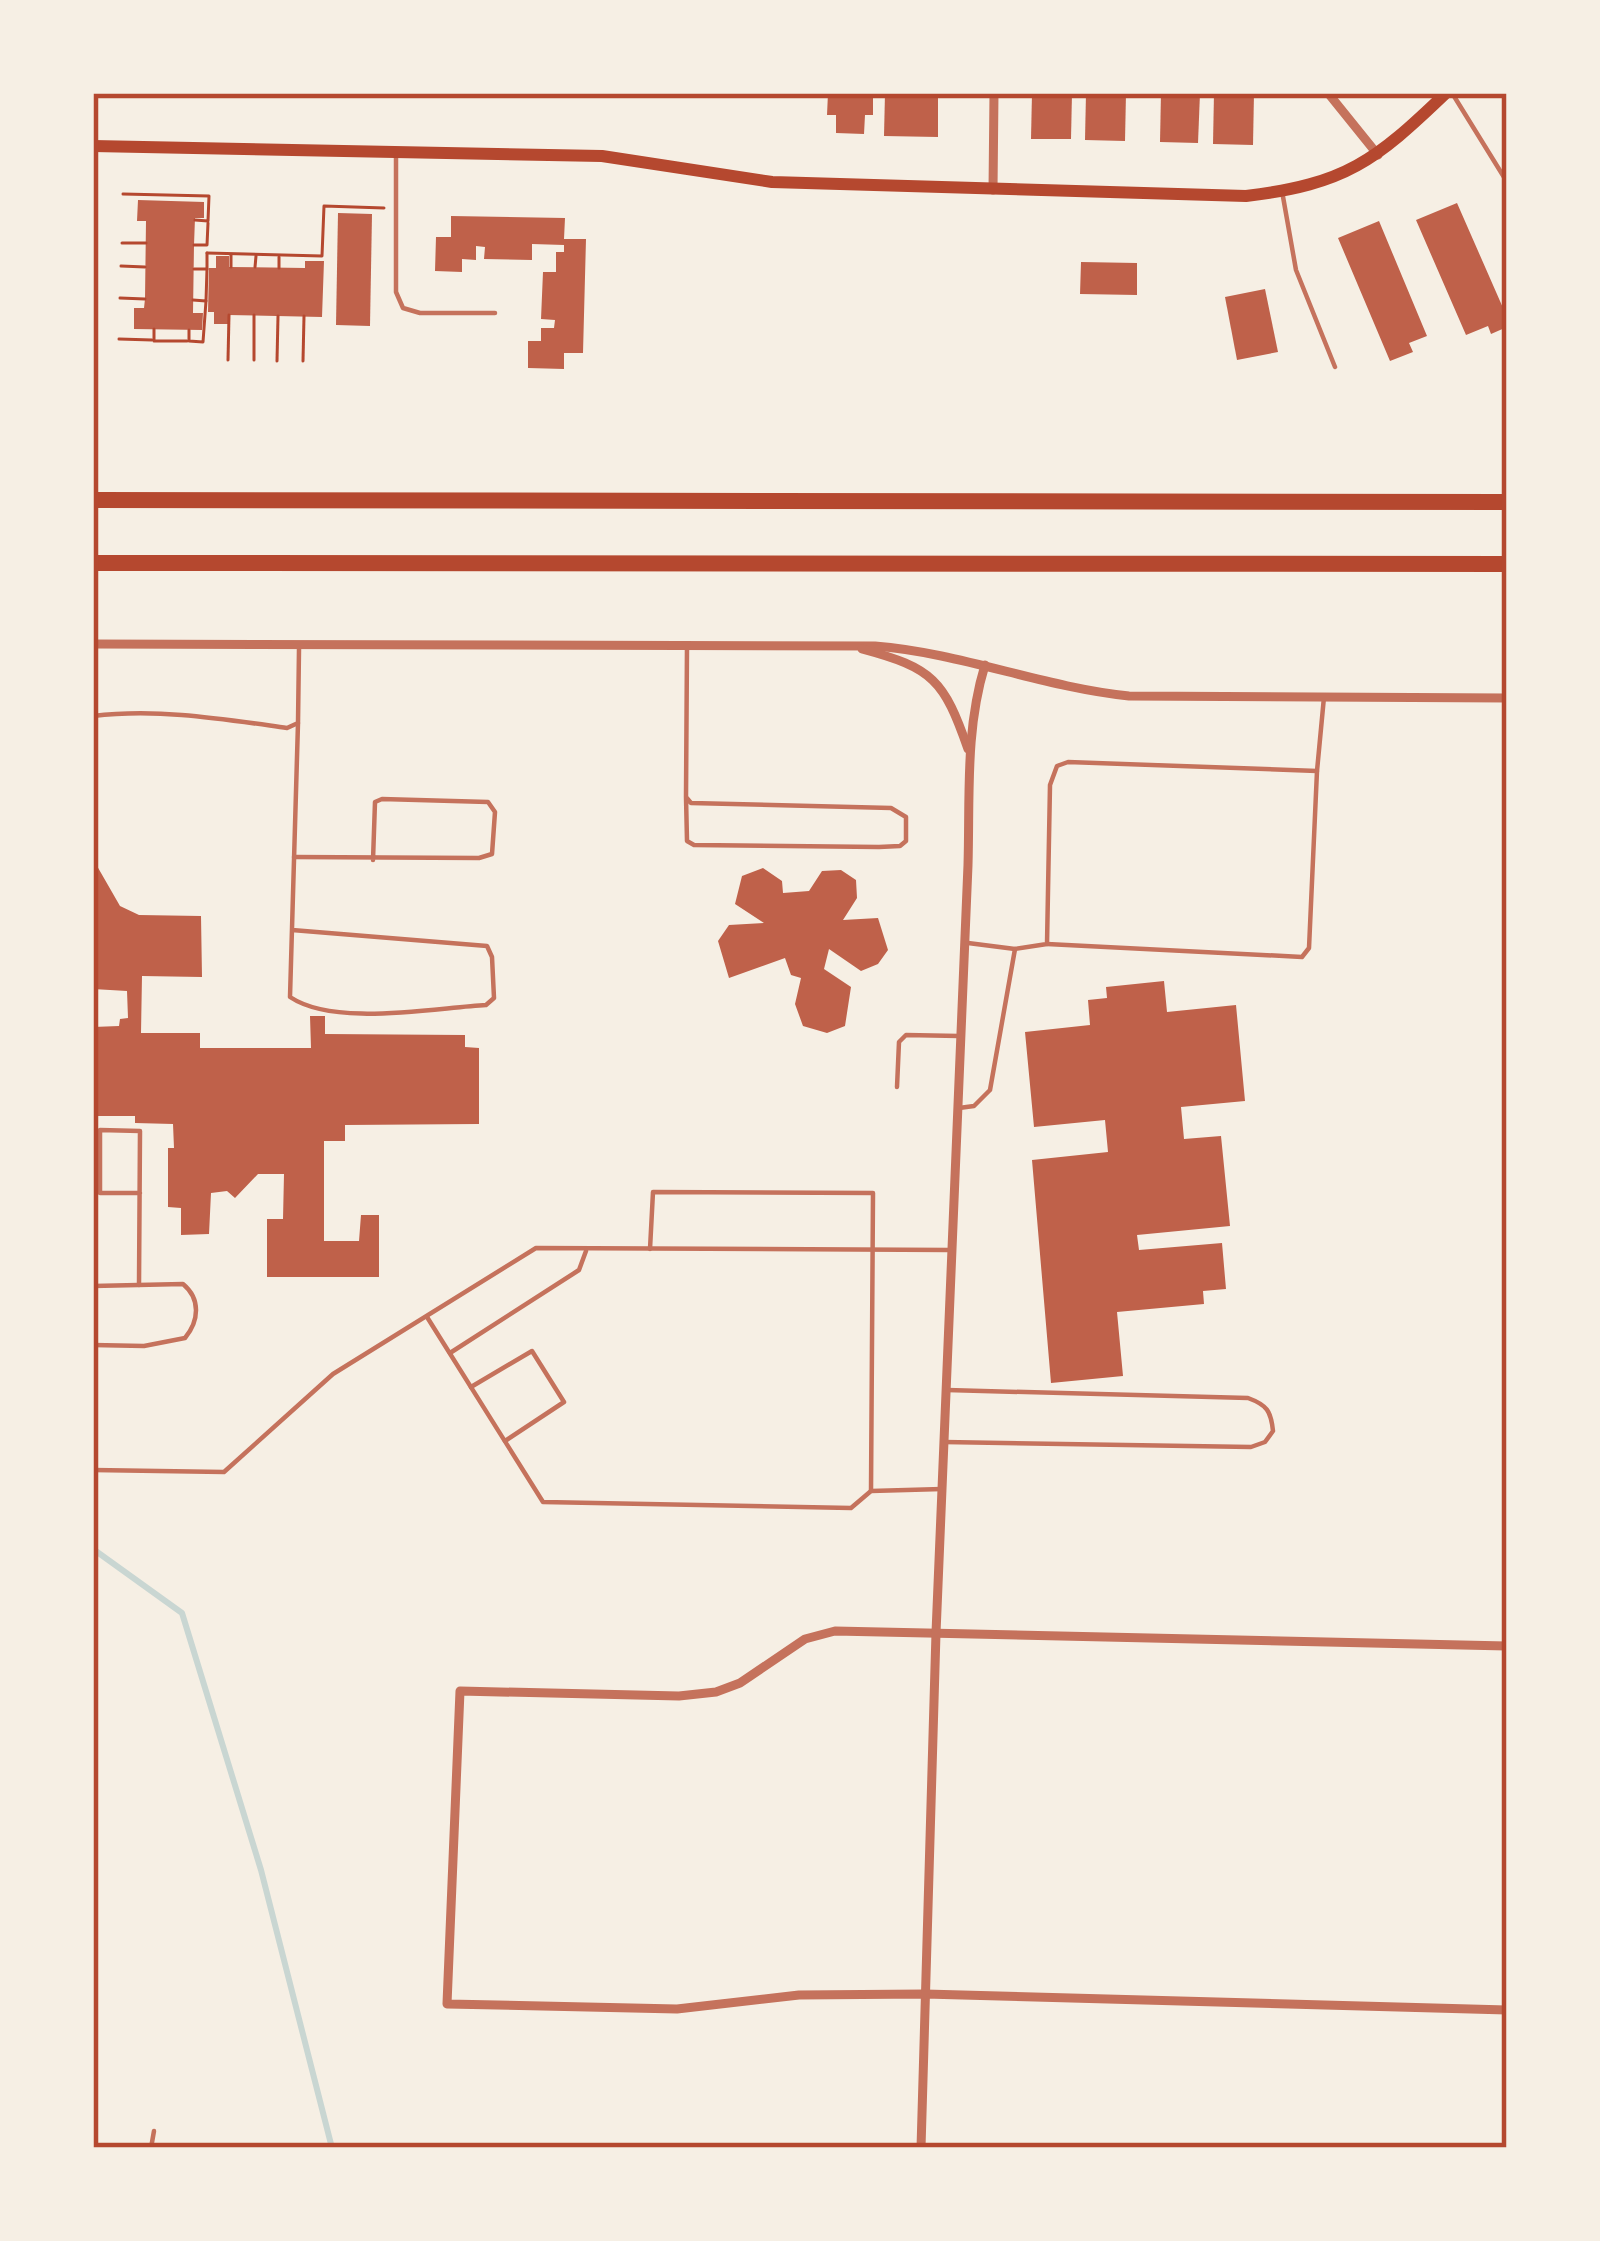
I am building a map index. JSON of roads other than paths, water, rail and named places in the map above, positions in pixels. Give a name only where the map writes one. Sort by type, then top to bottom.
[{"type":"highway","points":[[93,500],[1366,502],[1507,498]]},
{"type":"highway","points":[[93,563],[1507,564]]},
{"type":"main road","points":[[93,146],[602,156],[772,182],[1266,193],[1325,181],[1378,155],[1449,93]]},
{"type":"street","points":[[993,190],[994,93]]},
{"type":"street","points":[[1328,93],[1378,155]]},
{"type":"street","points":[[93,644],[845,645],[905,648],[1070,688],[1129,696],[1507,698]]},
{"type":"street","points":[[845,645],[908,662],[930,677],[947,697],[969,752]]},
{"type":"street","points":[[921,2148],[969,752],[985,665]]},
{"type":"street","points":[[1507,1646],[835,1630],[805,1639],[740,1683],[716,1692],[679,1696],[460,1691],[447,2005],[677,2009],[799,1995],[926,1994],[1507,2010]]},
{"type":"lane","points":[[1449,93],[1507,182]]},
{"type":"lane","points":[[396,152],[396,292],[403,308],[420,313],[495,313]]},
{"type":"lane","points":[[1282,191],[1296,270],[1335,367]]},
{"type":"lane","points":[[292,930],[487,946],[494,998],[486,1005],[339,1013],[314,1009],[290,997],[299,645]]},
{"type":"lane","points":[[686,797],[698,804],[891,808],[906,817],[905,841],[900,846],[879,847],[686,841],[686,797],[687,645]]},
{"type":"lane","points":[[965,943],[1015,949],[1047,944],[1302,957],[1309,948],[1324,697]]},
{"type":"lane","points":[[93,716],[125,712],[190,716],[287,728],[298,723]]},
{"type":"lane","points":[[1047,944],[1050,785],[1057,766],[1068,762],[1317,771]]},
{"type":"lane","points":[[294,857],[373,860],[479,858],[492,854],[495,812],[488,802],[472,800],[382,799],[375,802],[373,812],[373,860]]},
{"type":"lane","points":[[958,1108],[974,1106],[990,1090],[1015,949]]},
{"type":"lane","points":[[897,1088],[899,1042],[906,1035],[962,1036]]},
{"type":"lane","points":[[139,1285],[140,1192],[140,1131],[100,1130],[100,1192],[140,1192]]},
{"type":"lane","points":[[650,1249],[653,1192],[873,1193],[871,1491]]},
{"type":"lane","points":[[93,1470],[224,1472],[333,1374],[536,1248],[952,1250]]},
{"type":"lane","points":[[450,1354],[580,1270],[587,1248]]},
{"type":"lane","points":[[93,1286],[183,1284],[192,1292],[195,1326],[185,1338],[144,1346],[93,1345]]},
{"type":"lane","points":[[427,1316],[543,1502],[851,1508],[871,1491],[943,1489]]},
{"type":"lane","points":[[471,1387],[532,1352],[564,1402],[505,1441]]},
{"type":"lane","points":[[944,1442],[1251,1447],[1265,1442],[1273,1431],[1265,1404],[1248,1398],[946,1390]]},
{"type":"lane","points":[[151,2148],[154,2132]]},
{"type":"waterway","points":[[93,1549],[182,1613],[261,1870],[332,2148]]}]
